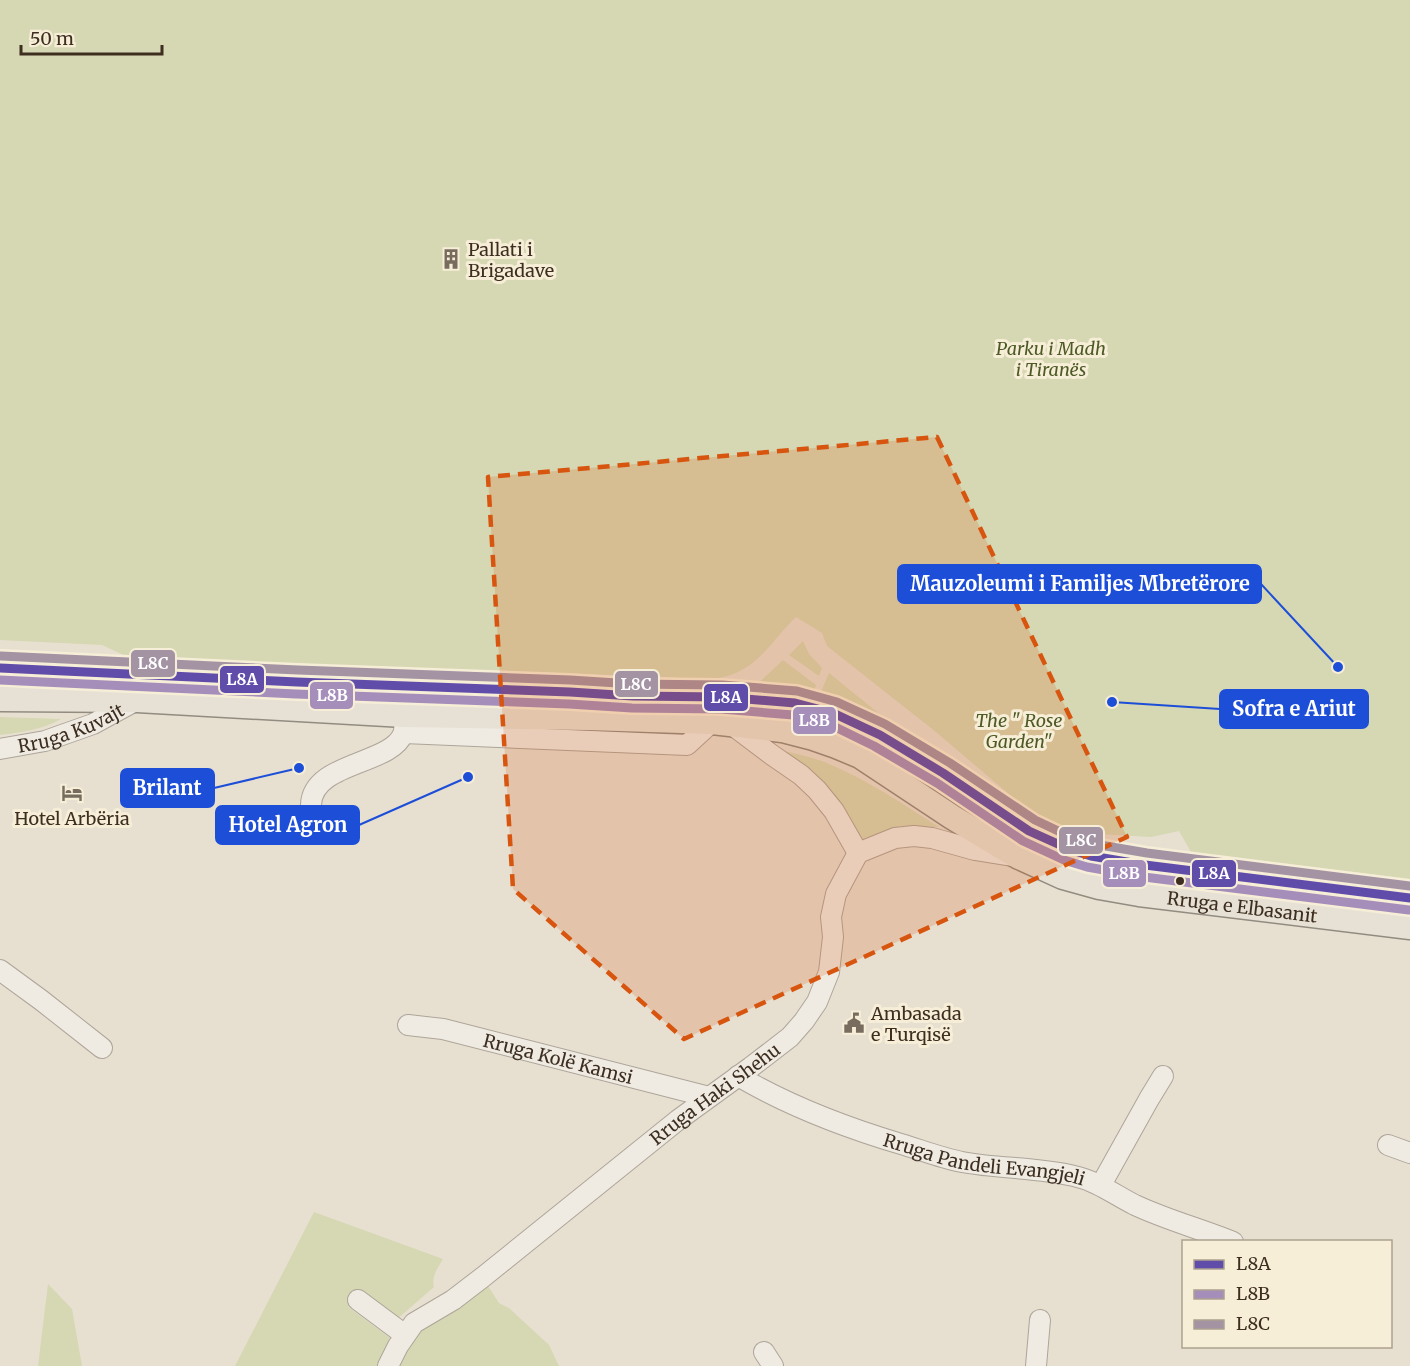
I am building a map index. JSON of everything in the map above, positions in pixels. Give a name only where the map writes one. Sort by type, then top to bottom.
[{"type":"main road","name":"Rruga e Elbasanit","points":[[6,667],[297,682],[633,696],[722,697],[795,703],[833,713],[880,735],[943,773],[1029,831],[1091,856],[1144,865],[1410,898]]},
{"type":"main road","name":"Rruga e Elbasanit","points":[[0,699],[136,700],[404,724],[588,718],[721,723],[782,730],[803,735],[860,756],[952,817],[1019,857],[1063,877],[1099,887],[1160,897],[1410,927]]},
{"type":"street","name":"Rruga Kuvajt","points":[[0,749],[45,741],[93,724],[136,700]]},
{"type":"street","points":[[721,723],[801,775],[817,790],[834,811],[858,853],[895,838],[914,836],[1019,857]]},
{"type":"street","points":[[313,818],[311,805],[313,793],[322,782],[351,765],[383,753],[395,745],[404,724]]},
{"type":"street","name":"Rruga Haki Shehu","points":[[388,1366],[414,1323],[453,1300],[678,1120],[790,1037],[817,1002],[829,972],[831,917],[836,894],[858,853]]},
{"type":"street","points":[[0,970],[102,1048]]},
{"type":"street","name":"Rruga Kolë Kamsi","points":[[408,1024],[443,1029],[710,1097]]},
{"type":"street","name":"Rruga Pandeli Evangjeli","points":[[738,1076],[808,1112],[861,1132],[960,1161],[1076,1176],[1101,1185],[1155,1214],[1227,1240]]},
{"type":"street","points":[[1101,1185],[1163,1076]]},
{"type":"street","points":[[1388,1145],[1410,1153]]},
{"type":"street","points":[[358,1300],[405,1335]]},
{"type":"street","points":[[1036,1366],[1040,1320]]},
{"type":"highlighted area","points":[[937,437],[1127,837],[684,1039],[513,889],[488,477]]},
{"type":"green space","name":"Parku i Madh i Tiranës","points":[[0,0],[1410,0],[1410,879],[1191,852],[1179,831],[1151,837],[1080,833],[1080,829],[1062,826],[1043,819],[1023,806],[936,732],[827,646],[822,633],[796,617],[755,661],[734,674],[713,679],[130,658],[102,645],[0,640]]},
{"type":"green space","points":[[803,641],[809,654],[822,668],[819,676],[789,655]]},
{"type":"green space","points":[[783,660],[816,685],[812,697],[752,689]]},
{"type":"green space","points":[[829,673],[915,743],[818,699]]},
{"type":"green space","points":[[0,717],[61,719],[24,732],[0,735]]},
{"type":"green space","points":[[780,750],[817,759],[843,770],[939,827],[900,826],[862,840],[845,812]]},
{"type":"green space","points":[[314,1212],[443,1259],[434,1276],[434,1287],[396,1320],[358,1289],[348,1303],[350,1305],[348,1307],[390,1338],[379,1366],[235,1366]]},
{"type":"green space","points":[[48,1284],[72,1309],[82,1366],[38,1366]]},
{"type":"green space","points":[[488,1286],[499,1303],[509,1308],[549,1345],[559,1366],[396,1366],[403,1352],[423,1329]]},
{"type":"transit line","name":"L8C","points":[[1,656],[633,684],[722,685],[797,691],[837,702],[885,724],[950,763],[1035,820],[1073,838],[1147,853],[1410,886]]},
{"type":"transit line","name":"L8A","points":[[0,668],[633,696],[722,697],[795,703],[833,713],[880,735],[943,773],[1029,831],[1091,856],[1145,865],[1410,898]]},
{"type":"transit line","name":"L8B","points":[[0,680],[632,708],[721,709],[793,715],[829,724],[874,746],[937,783],[1023,841],[1064,860],[1087,867],[1144,877],[1409,910]]},
{"type":"place","name":"Pallati i Brigadave","points":[[451,259]]},
{"type":"place","name":"Mauzoleumi i Familjes Mbretërore","points":[[1338,667]]},
{"type":"place","name":"Sofra e Ariut","points":[[1112,702]]},
{"type":"place","name":"Brilant","points":[[299,768]]},
{"type":"place","name":"Hotel Agron","points":[[468,777]]},
{"type":"place","name":"Hotel Arbëria","points":[[72,793]]},
{"type":"place","name":"Ambasada e Turqisë","points":[[854,1023]]},
{"type":"park label","name":"The \" Rose Garden\"","points":[[1019,730]]}]
